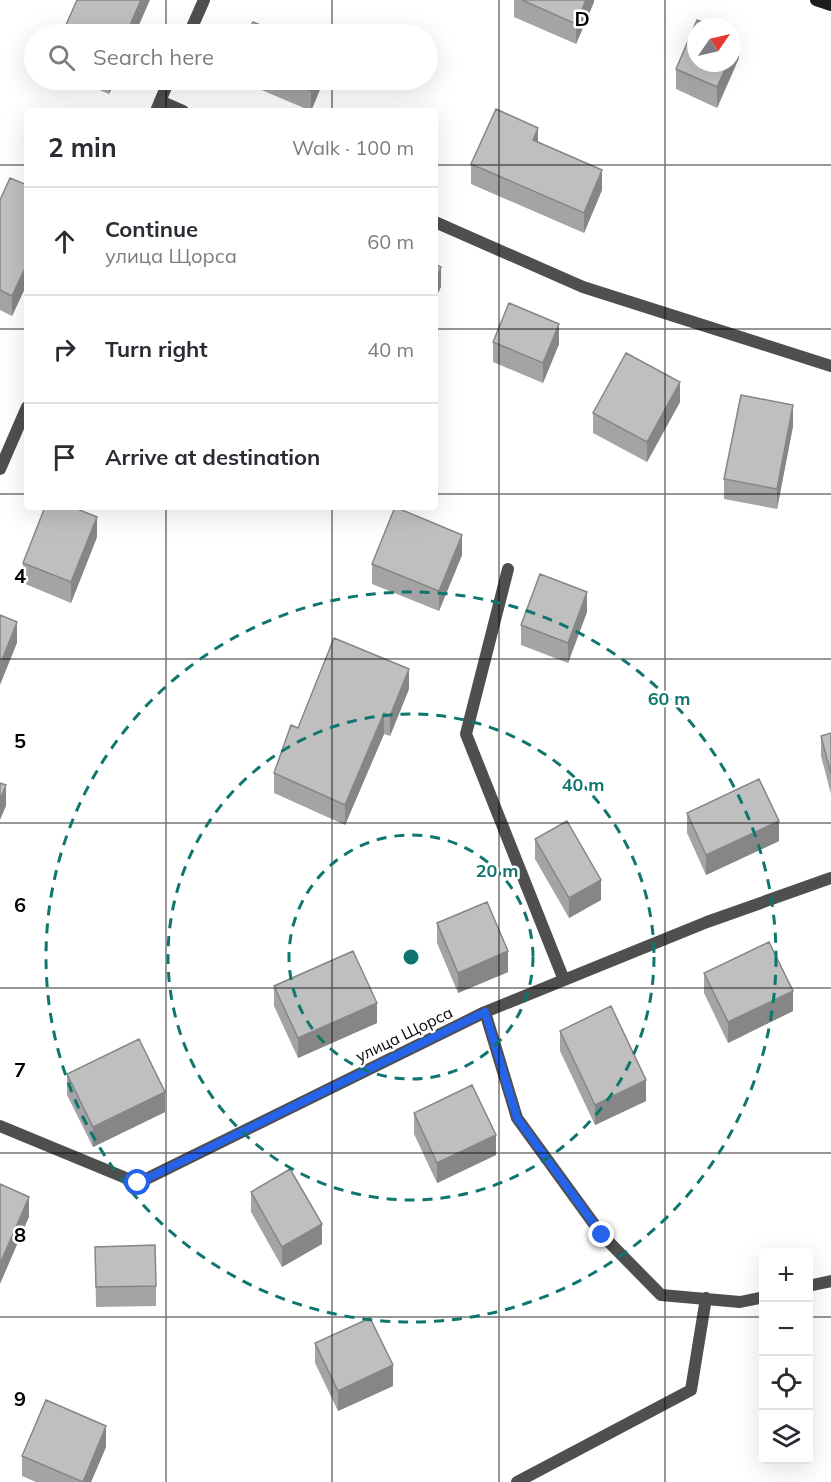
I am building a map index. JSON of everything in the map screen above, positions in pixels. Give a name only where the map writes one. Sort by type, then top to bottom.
[{"type":"main road","points":[[816,0],[831,6]]},
{"type":"street","points":[[193,24],[204,0]]},
{"type":"street","points":[[158,106],[165,90]]},
{"type":"street","points":[[438,223],[583,287],[831,366]]},
{"type":"street","points":[[0,470],[24,414]]},
{"type":"street","points":[[508,569],[466,734],[564,980]]},
{"type":"street","name":"улица Щорса","points":[[0,1126],[138,1183],[485,1012],[707,922],[831,878]]},
{"type":"street","points":[[485,1012],[517,1118],[602,1235],[661,1295],[740,1302],[759,1298]]},
{"type":"street","points":[[813,1285],[831,1281]]},
{"type":"street","points":[[517,1482],[691,1390],[706,1298]]},
{"type":"building","points":[[77,0],[141,0],[130,24],[66,24]]},
{"type":"building","points":[[522,0],[586,0],[576,24]]},
{"type":"building","points":[[687,43],[687,72],[724,72],[717,87],[676,69]]},
{"type":"building","points":[[496,109],[538,128],[533,140],[602,170],[584,213],[471,164]]},
{"type":"building","points":[[10,178],[24,184],[24,270],[12,296],[0,290],[0,200]]},
{"type":"building","points":[[509,303],[559,324],[543,363],[493,342]]},
{"type":"building","points":[[626,353],[680,382],[647,442],[593,413]]},
{"type":"building","points":[[741,395],[793,405],[777,489],[724,479]]},
{"type":"building","points":[[44,510],[80,510],[97,517],[71,582],[23,563]]},
{"type":"building","points":[[394,510],[402,510],[462,535],[439,591],[372,564]]},
{"type":"building","points":[[540,574],[587,592],[568,643],[521,625]]},
{"type":"building","points":[[0,615],[17,622],[0,665]]},
{"type":"building","points":[[334,638],[409,669],[390,716],[384,713],[345,805],[274,773],[291,725],[298,728]]},
{"type":"building","points":[[831,733],[831,774],[821,736]]},
{"type":"building","points":[[759,779],[779,821],[706,855],[687,813]]},
{"type":"building","points":[[0,783],[6,785],[0,800]]},
{"type":"building","points":[[567,821],[601,880],[569,898],[535,839]]},
{"type":"building","points":[[487,902],[508,951],[458,973],[437,923]]},
{"type":"building","points":[[769,942],[793,991],[728,1022],[704,973]]},
{"type":"building","points":[[353,951],[377,1003],[298,1038],[274,986]]},
{"type":"building","points":[[611,1006],[646,1080],[595,1105],[560,1031]]},
{"type":"building","points":[[139,1039],[165,1092],[93,1127],[67,1074]]},
{"type":"building","points":[[472,1085],[496,1135],[437,1163],[414,1113]]},
{"type":"building","points":[[290,1169],[322,1224],[282,1247],[251,1192]]},
{"type":"building","points":[[0,1184],[29,1197],[0,1264]]},
{"type":"building","points":[[155,1245],[156,1286],[96,1287],[95,1247]]},
{"type":"building","points":[[370,1318],[393,1365],[338,1391],[315,1343]]},
{"type":"building","points":[[46,1400],[106,1426],[83,1482],[22,1456]]},
{"type":"route","points":[[138,1183],[485,1012],[517,1118],[602,1235]]}]
